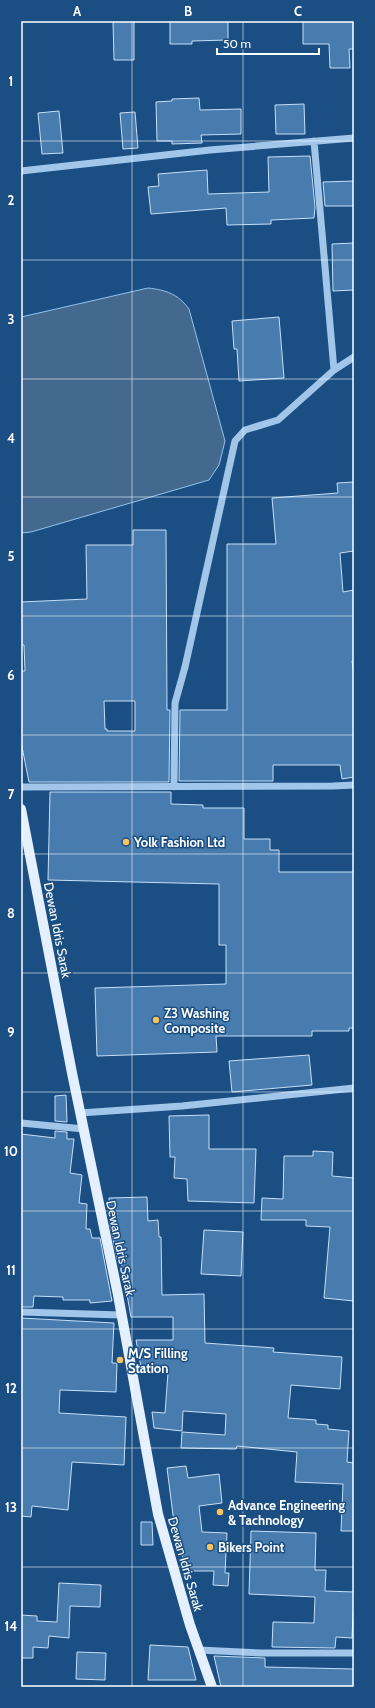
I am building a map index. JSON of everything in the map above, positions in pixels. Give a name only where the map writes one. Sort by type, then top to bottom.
[{"type":"main road","name":"Dewan Idris Sarak","points":[[21,809],[121,1315],[158,1514],[190,1625],[212,1687]]},
{"type":"street","points":[[21,171],[210,150],[354,138]]},
{"type":"street","points":[[314,141],[334,370]]},
{"type":"street","points":[[174,787],[175,704],[185,667],[235,441],[245,430],[278,420],[334,370],[354,356]]},
{"type":"street","points":[[21,787],[354,785]]},
{"type":"street","points":[[80,1113],[182,1106],[354,1088]]},
{"type":"street","points":[[21,1123],[84,1130]]},
{"type":"street","points":[[21,1312],[121,1315]]},
{"type":"street","points":[[199,1650],[261,1653],[354,1653]]},
{"type":"water","points":[[148,288],[160,290],[176,296],[189,309],[225,441],[219,465],[209,480],[31,532],[21,533],[21,317]]},
{"type":"building","points":[[113,21],[134,21],[134,60],[114,60]]},
{"type":"building","points":[[170,21],[228,21],[228,40],[192,41],[192,44],[170,44]]},
{"type":"building","points":[[303,21],[354,21],[354,49],[349,49],[350,68],[330,68],[329,44],[303,44]]},
{"type":"building","points":[[199,98],[200,110],[241,109],[241,134],[201,135],[202,143],[172,144],[172,141],[157,141],[156,102],[172,101],[172,99]]},
{"type":"building","points":[[304,104],[305,134],[276,134],[275,105]]},
{"type":"building","points":[[59,111],[63,153],[42,154],[38,113]]},
{"type":"building","points":[[135,112],[138,148],[123,149],[120,113]]},
{"type":"building","points":[[310,156],[315,207],[314,218],[271,220],[271,224],[227,225],[226,208],[151,214],[148,187],[159,186],[158,174],[207,170],[208,194],[269,192],[268,157]]},
{"type":"building","points":[[354,181],[354,206],[325,206],[323,182]]},
{"type":"building","points":[[354,243],[354,290],[333,291],[332,244]]},
{"type":"building","points":[[279,317],[284,378],[239,381],[237,349],[234,349],[232,321]]},
{"type":"building","points":[[354,482],[354,551],[340,553],[343,592],[354,590],[354,660],[352,661],[354,677],[354,777],[342,779],[340,765],[273,765],[273,781],[179,781],[180,710],[227,710],[227,544],[276,544],[272,498],[338,493],[337,483]]},
{"type":"building","points":[[133,530],[166,530],[167,710],[170,710],[169,782],[29,782],[21,742],[21,671],[25,671],[24,645],[21,645],[21,602],[87,599],[86,545],[133,545]],"holes":[[[104,701],[135,701],[135,731],[107,731],[107,729],[105,729]]]},
{"type":"building","points":[[50,792],[171,792],[171,804],[203,805],[203,808],[244,808],[244,839],[270,839],[270,850],[279,850],[279,872],[354,872],[354,1028],[349,1028],[349,1031],[312,1031],[312,1036],[216,1036],[217,1052],[97,1056],[95,988],[226,984],[226,945],[219,945],[219,884],[48,880]]},
{"type":"building","points":[[309,1055],[312,1085],[232,1092],[229,1061]]},
{"type":"building","points":[[66,1095],[67,1122],[55,1121],[55,1096]]},
{"type":"building","points":[[209,1115],[209,1149],[256,1149],[254,1203],[188,1201],[187,1179],[174,1178],[175,1157],[170,1157],[169,1116]]},
{"type":"building","points":[[55,1131],[67,1132],[67,1139],[74,1139],[70,1173],[82,1175],[79,1203],[87,1204],[86,1229],[90,1229],[92,1238],[100,1238],[112,1301],[90,1303],[90,1300],[63,1300],[63,1297],[34,1296],[33,1307],[21,1307],[21,1134],[55,1138]]},
{"type":"building","points":[[313,1151],[333,1152],[332,1176],[354,1178],[354,1301],[324,1298],[330,1227],[306,1226],[306,1220],[261,1220],[262,1198],[283,1199],[284,1156],[313,1156]]},
{"type":"building","points":[[147,1197],[148,1221],[158,1220],[159,1237],[161,1237],[162,1295],[204,1294],[205,1343],[274,1348],[273,1352],[342,1357],[340,1389],[291,1385],[288,1418],[316,1420],[316,1424],[328,1425],[328,1429],[349,1431],[347,1462],[354,1463],[354,1531],[341,1531],[343,1484],[295,1482],[297,1452],[237,1446],[236,1449],[181,1448],[182,1432],[225,1435],[226,1414],[183,1411],[182,1431],[154,1428],[152,1412],[165,1413],[168,1373],[142,1372],[136,1340],[173,1340],[173,1317],[131,1317],[121,1261],[118,1263],[110,1225],[109,1198]]},
{"type":"building","points":[[204,1230],[243,1232],[241,1276],[201,1274]]},
{"type":"building","points":[[21,1318],[114,1323],[112,1363],[117,1363],[116,1392],[60,1390],[59,1413],[126,1417],[124,1465],[72,1462],[68,1510],[32,1506],[31,1517],[21,1516]]},
{"type":"building","points":[[186,1466],[188,1478],[219,1474],[222,1503],[199,1506],[202,1532],[227,1533],[225,1573],[229,1573],[228,1586],[213,1585],[214,1571],[186,1571],[174,1523],[167,1468]]},
{"type":"building","points":[[141,1522],[152,1522],[153,1545],[141,1545]]},
{"type":"building","points":[[251,1531],[316,1533],[315,1570],[326,1570],[325,1591],[354,1592],[352,1638],[336,1637],[335,1648],[272,1647],[273,1622],[314,1623],[315,1597],[249,1594]]},
{"type":"building","points":[[59,1583],[101,1585],[100,1607],[70,1606],[69,1638],[49,1636],[48,1648],[33,1647],[33,1658],[21,1658],[21,1615],[37,1616],[37,1621],[57,1622]]},
{"type":"building","points":[[150,1645],[188,1647],[196,1680],[148,1680]]},
{"type":"building","points":[[77,1652],[106,1653],[105,1680],[76,1679]]},
{"type":"building","points":[[214,1656],[265,1658],[265,1667],[354,1669],[354,1687],[221,1687]]},
{"type":"place","name":"Yolk Fashion Ltd","points":[[126,842]]},
{"type":"place","name":"Z3 Washing Composite","points":[[156,1020]]},
{"type":"place","name":"M/S Filling Station","points":[[120,1360]]},
{"type":"place","name":"Advance Engineering & Tachnology","points":[[220,1512]]},
{"type":"place","name":"Bikers Point","points":[[210,1547]]}]
